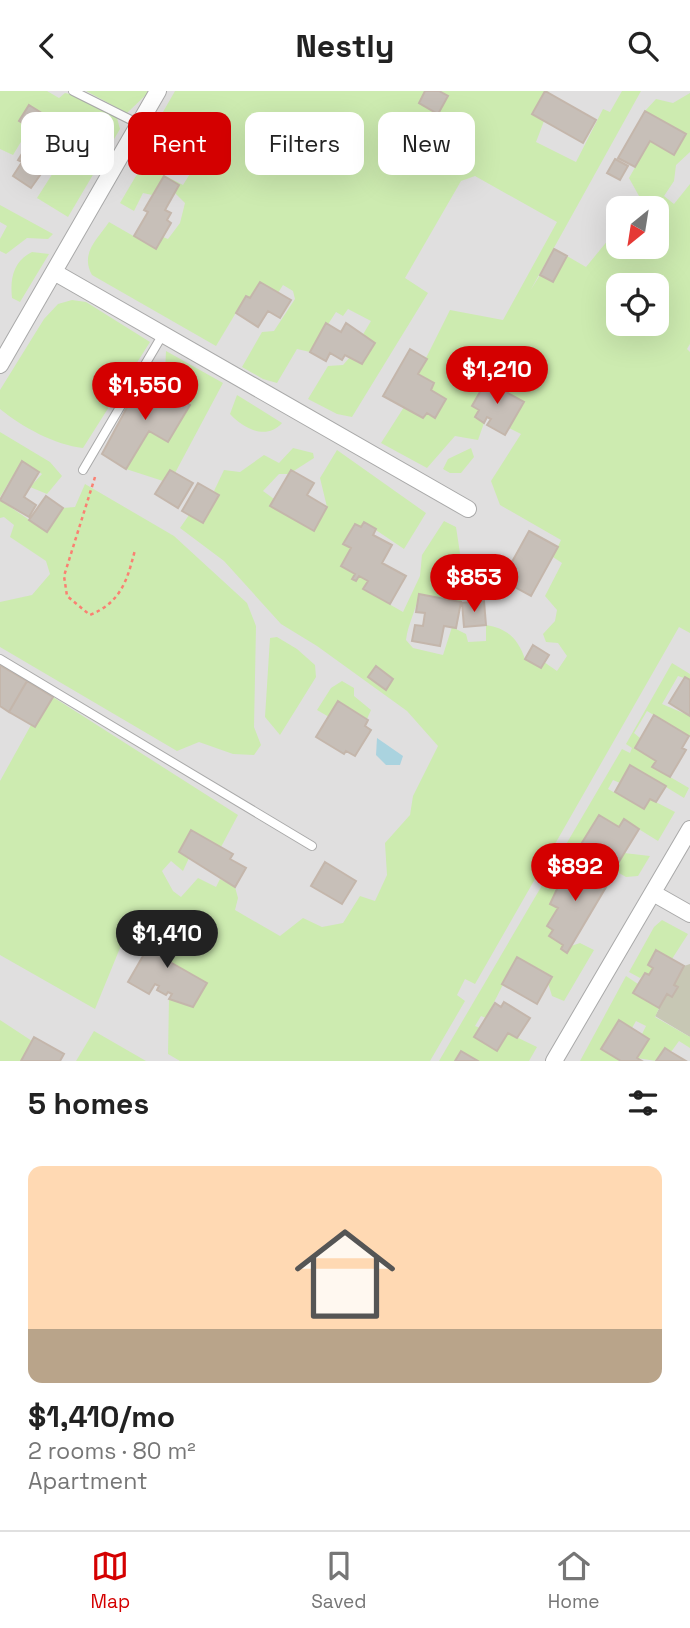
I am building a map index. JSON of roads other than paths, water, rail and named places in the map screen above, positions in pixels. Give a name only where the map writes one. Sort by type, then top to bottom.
[{"type":"street","points":[[146,112],[158,91]]},
{"type":"street","points":[[0,365],[128,143]]},
{"type":"street","points":[[54,272],[468,509]]},
{"type":"street","points":[[554,1061],[690,829]]},
{"type":"street","points":[[653,893],[690,914]]},
{"type":"lane","points":[[73,91],[128,118]]},
{"type":"lane","points":[[83,470],[163,334]]},
{"type":"lane","points":[[0,659],[312,846]]},
{"type":"water","points":[[377,738],[403,756],[400,765],[386,765],[376,755]]}]
